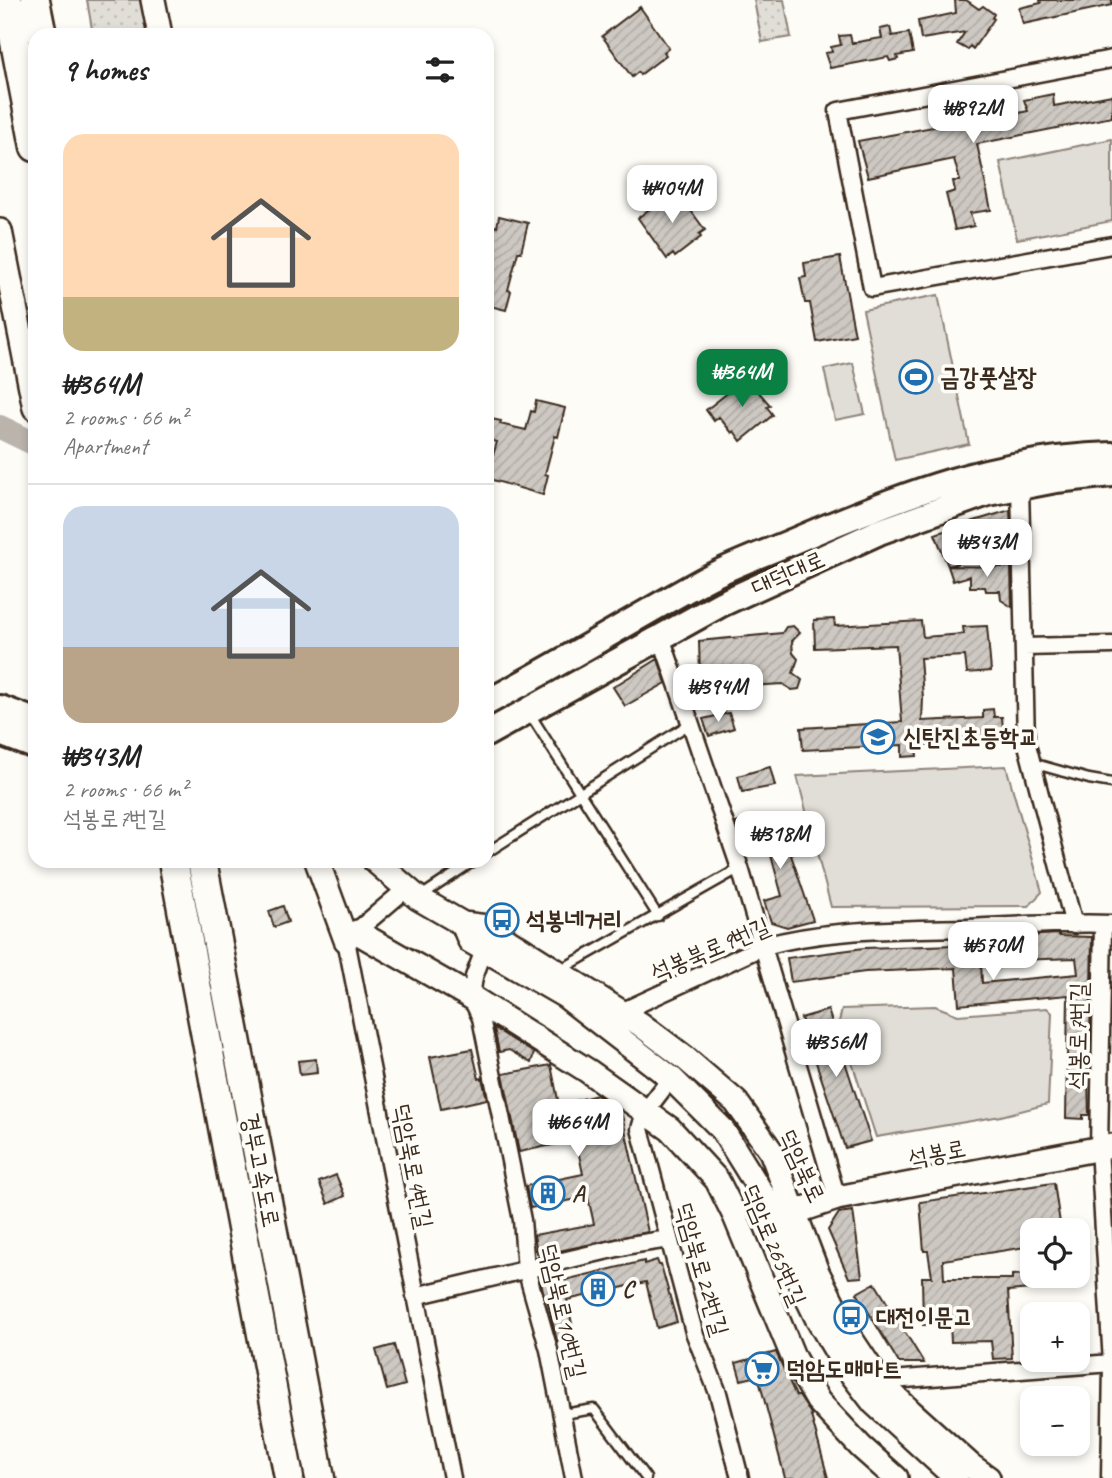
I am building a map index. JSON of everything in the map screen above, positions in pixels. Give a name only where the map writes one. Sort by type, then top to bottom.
[{"type":"highway","points":[[6,0],[28,112]]},
{"type":"highway","points":[[35,0],[41,28]]},
{"type":"highway","name":"경부고속도로","points":[[174,868],[289,1478]]},
{"type":"highway","name":"경부고속도로","points":[[203,868],[320,1478]]},
{"type":"main road","name":"대덕대로","points":[[494,698],[706,578],[879,504],[928,487],[1001,468],[1052,458],[1112,455]]},
{"type":"main road","name":"대덕대로","points":[[494,730],[721,604],[879,532],[988,493],[1112,474]]},
{"type":"main road","points":[[0,708],[28,718]]},
{"type":"main road","points":[[0,733],[28,743]]},
{"type":"street","points":[[153,0],[159,28]]},
{"type":"street","points":[[1112,59],[838,111],[872,288],[1112,245]]},
{"type":"street","points":[[0,231],[28,373]]},
{"type":"street","points":[[1020,486],[1027,741],[1074,925]]},
{"type":"street","points":[[662,637],[740,867],[837,1198]]},
{"type":"street","points":[[1024,647],[1112,645]]},
{"type":"street","points":[[320,868],[351,936],[412,893],[402,868]]},
{"type":"street","name":"덕암북로","points":[[383,868],[412,893],[463,924],[487,927],[621,1012],[685,1058],[736,1102],[771,1151],[817,1272],[851,1339],[879,1381],[988,1478]]},
{"type":"street","name":"덕암북로","points":[[463,924],[470,942],[565,996],[671,1079],[722,1129],[766,1200],[813,1309],[844,1364],[874,1403],[956,1478]]},
{"type":"street","name":"석봉북로9번길","points":[[621,1012],[764,946],[820,935],[1107,924]]},
{"type":"street","name":"석봉로7번길","points":[[1107,924],[1105,1147],[1112,1364],[1110,1478]]},
{"type":"street","name":"덕암로265번길","points":[[351,936],[471,997],[588,1070],[670,1129],[716,1180],[735,1216],[794,1359],[818,1401],[860,1447],[895,1478]]},
{"type":"street","name":"덕암북로4번길","points":[[351,936],[415,1296],[452,1478]]},
{"type":"street","points":[[471,997],[474,976],[484,950]]},
{"type":"street","name":"덕암북로10번길","points":[[471,997],[481,1018],[522,1220],[526,1269],[549,1350],[574,1478]]},
{"type":"street","points":[[645,1112],[671,1079]]},
{"type":"street","name":"덕암북로22번길","points":[[645,1112],[640,1129],[668,1240],[694,1332],[718,1394],[740,1478]]},
{"type":"street","name":"석봉로","points":[[773,1220],[837,1198],[1105,1147]]},
{"type":"street","points":[[415,1296],[630,1245],[668,1240]]},
{"type":"street","points":[[879,1381],[1112,1364]]},
{"type":"lane","points":[[529,711],[657,916]]},
{"type":"lane","points":[[494,848],[691,723]]},
{"type":"lane","points":[[1032,763],[1112,783]]},
{"type":"lane","points":[[558,971],[740,867]]},
{"type":"lane","points":[[412,893],[460,868]]},
{"type":"lane","points":[[563,1414],[594,1409],[646,1478]]},
{"type":"shaded area","points":[[87,0],[148,0],[154,28],[92,28]]},
{"type":"shaded area","points":[[754,0],[784,0],[791,37],[762,42]]},
{"type":"shaded area","points":[[1112,139],[1112,221],[1017,239],[1000,162]]},
{"type":"shaded area","name":"금강풋살장","points":[[938,295],[969,444],[895,460],[863,310]]},
{"type":"shaded area","points":[[853,363],[865,414],[835,420],[824,369]]},
{"type":"shaded area","points":[[1006,766],[1042,892],[1029,906],[831,907],[797,776]]},
{"type":"shaded area","points":[[935,1006],[958,1015],[1047,1008],[1052,1013],[1048,1104],[1001,1116],[876,1137],[839,1022],[842,1009]]},
{"type":"building","points":[[955,0],[966,0],[979,9],[983,6],[994,14],[994,19],[973,49],[970,46],[968,50],[957,44],[965,32],[921,39],[918,21],[956,13]]},
{"type":"building","points":[[1040,0],[1112,0],[1112,5],[1023,24],[1019,8],[1041,3]]},
{"type":"building","points":[[640,7],[669,48],[664,52],[666,55],[640,75],[638,72],[632,77],[602,36]]},
{"type":"building","points":[[890,27],[892,36],[909,33],[913,53],[897,56],[898,59],[890,61],[888,57],[830,68],[825,53],[832,52],[831,47],[841,45],[839,36],[850,35],[852,43],[882,38],[880,29]]},
{"type":"building","points":[[1053,94],[1054,106],[1112,95],[1112,117],[977,144],[991,210],[970,213],[974,226],[955,230],[946,194],[955,191],[953,181],[960,181],[954,159],[868,177],[858,141],[949,124],[946,110],[984,103],[987,120],[1028,111],[1024,100]]},
{"type":"building","points":[[675,189],[705,230],[699,234],[701,237],[675,257],[673,254],[667,259],[638,218]]},
{"type":"building","points":[[499,216],[528,223],[508,290],[511,291],[506,310],[494,307],[494,226],[497,227]]},
{"type":"building","points":[[840,257],[855,335],[817,342],[810,303],[805,303],[800,278],[806,277],[804,263]]},
{"type":"building","points":[[752,374],[761,385],[756,389],[770,405],[767,407],[773,415],[741,441],[719,417],[714,421],[706,410]]},
{"type":"building","points":[[536,401],[565,408],[545,474],[548,475],[543,495],[494,480],[494,452],[497,442],[494,441],[494,420],[501,421],[500,424],[526,430],[531,411],[534,412]]},
{"type":"building","points":[[1010,510],[1011,531],[1001,534],[1006,550],[948,566],[935,534],[950,529],[957,550],[980,544],[971,522]]},
{"type":"building","points":[[948,566],[1011,567],[1012,607],[1001,600],[1000,591],[970,587],[970,576],[953,581]]},
{"type":"building","points":[[834,619],[835,626],[921,621],[923,637],[964,634],[963,627],[987,626],[991,671],[967,673],[965,656],[920,658],[922,721],[983,718],[983,710],[993,709],[994,717],[1002,717],[1004,740],[916,745],[917,756],[902,757],[902,745],[803,750],[801,728],[902,722],[896,645],[815,648],[814,620]]},
{"type":"building","points":[[793,626],[800,633],[792,641],[793,653],[798,659],[793,673],[802,680],[799,689],[792,690],[783,684],[705,689],[700,676],[699,641],[782,633],[786,627]]},
{"type":"building","points":[[658,659],[666,683],[625,706],[613,687]]},
{"type":"building","points":[[729,713],[734,728],[709,736],[703,719]]},
{"type":"building","points":[[770,767],[775,786],[742,792],[738,776]]},
{"type":"building","points":[[783,817],[795,853],[791,855],[813,920],[787,927],[771,922],[764,901],[782,896],[767,840],[744,847],[736,823],[752,819],[754,825]]},
{"type":"building","points":[[283,906],[288,922],[274,927],[269,911]]},
{"type":"building","points":[[1059,934],[1092,937],[1090,1040],[1087,1040],[1089,1115],[1083,1115],[1083,1119],[1066,1118],[1068,995],[959,1005],[956,968],[865,972],[791,982],[787,958],[864,948],[987,944],[987,938]],"holes":[[[1076,958],[1078,974],[982,983],[981,961]]]},
{"type":"building","points":[[828,1010],[871,1141],[845,1148],[801,1018]]},
{"type":"building","points":[[494,1028],[534,1053],[531,1063],[509,1050],[499,1052]]},
{"type":"building","points":[[472,1049],[487,1099],[441,1109],[430,1057]]},
{"type":"building","points":[[316,1059],[317,1073],[300,1075],[298,1061]]},
{"type":"building","points":[[551,1065],[559,1105],[597,1095],[621,1111],[648,1232],[540,1255],[537,1253],[534,1235],[594,1224],[588,1197],[530,1208],[526,1186],[583,1174],[576,1140],[519,1152],[503,1074]]},
{"type":"building","points":[[336,1175],[345,1196],[328,1204],[319,1182]]},
{"type":"building","points":[[1054,1183],[1059,1218],[1020,1218],[1020,1248],[943,1260],[944,1279],[1012,1279],[1012,1275],[1020,1275],[1020,1288],[1043,1288],[1008,1291],[1012,1358],[993,1359],[991,1341],[951,1342],[950,1324],[923,1325],[922,1277],[932,1277],[928,1251],[924,1251],[920,1202]]},
{"type":"building","points":[[853,1211],[862,1277],[849,1278],[828,1230],[839,1213]]},
{"type":"building","name":"C","points":[[657,1260],[661,1265],[677,1322],[657,1328],[646,1282],[567,1300],[575,1338],[557,1341],[541,1282],[544,1278],[564,1273],[565,1280]]},
{"type":"building","points":[[875,1283],[924,1363],[899,1363],[857,1293]]},
{"type":"building","points":[[394,1345],[405,1385],[387,1390],[376,1350]]},
{"type":"building","points":[[776,1352],[796,1396],[799,1396],[810,1412],[828,1478],[785,1478],[758,1376],[741,1380],[736,1363]]},
{"type":"waterway","points":[[0,427],[28,441]]},
{"type":"place","name":"금강풋살장","points":[[916,377]]},
{"type":"place","name":"신탄진초등학교","points":[[878,737]]},
{"type":"place","name":"석봉네거리","points":[[502,920]]},
{"type":"place","name":"A","points":[[548,1193]]},
{"type":"place","name":"C","points":[[598,1289]]},
{"type":"place","name":"대전이문고","points":[[851,1317]]},
{"type":"place","name":"덕암도매마트","points":[[762,1369]]}]
